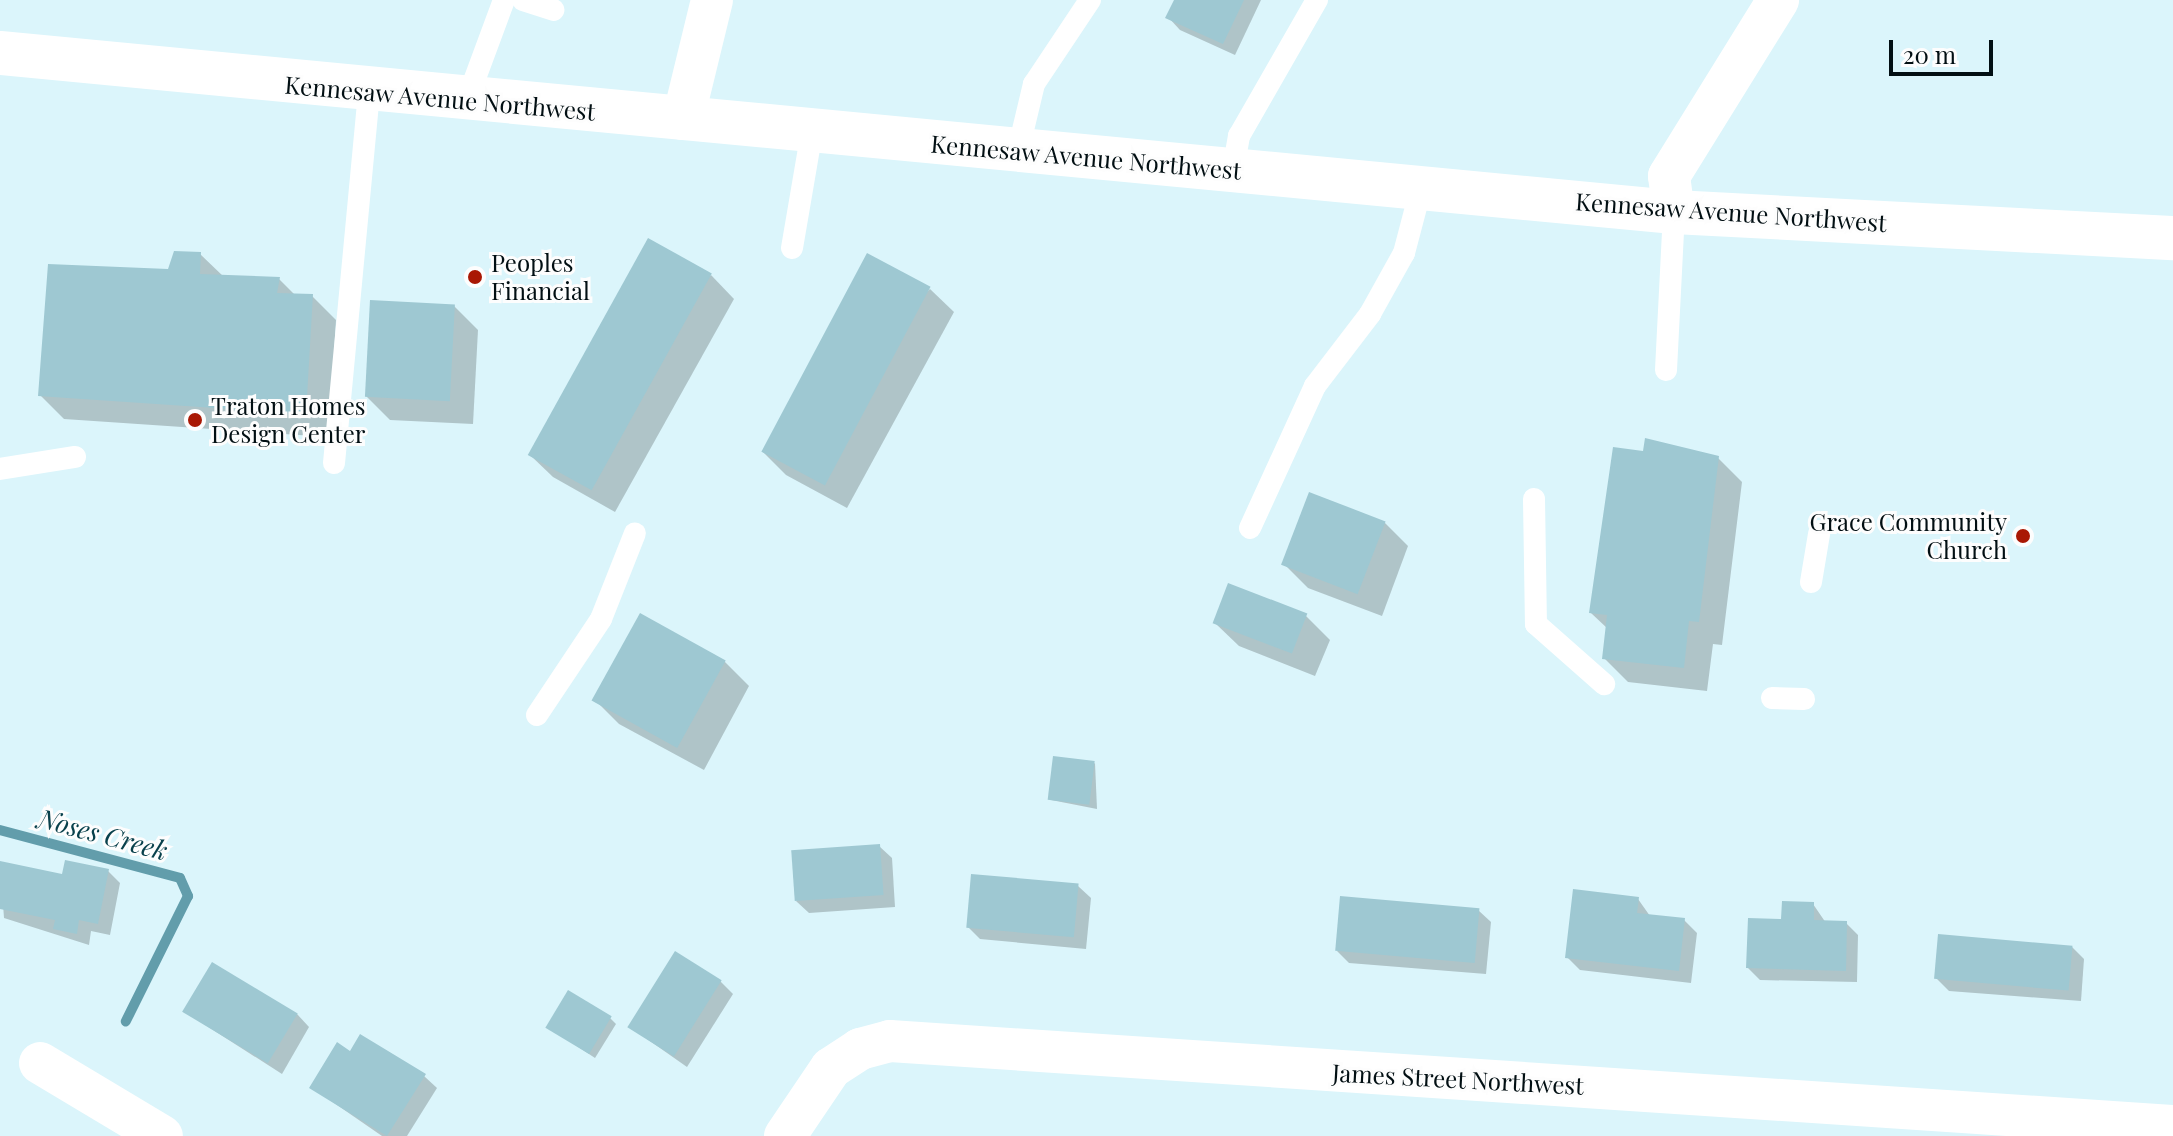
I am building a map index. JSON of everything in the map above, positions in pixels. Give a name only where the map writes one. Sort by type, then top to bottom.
[{"type":"street","points":[[683,119],[712,0]]},
{"type":"street","points":[[1674,212],[1669,176],[1778,0]]},
{"type":"street","name":"Kennesaw Avenue Northwest","points":[[0,53],[369,93],[683,119],[1674,212],[2173,238]]},
{"type":"street","name":"James Street Northwest","points":[[785,1136],[831,1068],[860,1049],[890,1041],[2173,1126]]},
{"type":"street","points":[[40,1063],[162,1136]]},
{"type":"lane","points":[[467,100],[504,0]]},
{"type":"lane","points":[[523,0],[553,10]]},
{"type":"lane","points":[[1018,151],[1034,84],[1090,0]]},
{"type":"lane","points":[[1233,170],[1239,136],[1317,0]]},
{"type":"lane","points":[[334,463],[369,93]]},
{"type":"lane","points":[[792,248],[812,131]]},
{"type":"lane","points":[[1250,528],[1315,386],[1370,314],[1404,253],[1421,188]]},
{"type":"lane","points":[[1666,370],[1674,212]]},
{"type":"lane","points":[[0,469],[75,457]]},
{"type":"lane","points":[[1534,499],[1536,624],[1604,684]]},
{"type":"lane","points":[[537,715],[601,619],[635,533]]},
{"type":"lane","points":[[1811,582],[1819,534]]},
{"type":"lane","points":[[1772,698],[1804,699]]},
{"type":"building","points":[[1174,0],[1244,0],[1223,44],[1165,18]]},
{"type":"building","points":[[648,238],[712,273],[592,490],[528,455]]},
{"type":"building","points":[[174,251],[201,252],[200,274],[280,277],[277,293],[313,294],[306,414],[38,396],[48,264],[168,269]]},
{"type":"building","points":[[867,253],[931,287],[825,485],[761,452]]},
{"type":"building","points":[[370,300],[455,304],[450,401],[365,397]]},
{"type":"building","points":[[1645,438],[1719,456],[1699,622],[1689,621],[1684,668],[1602,659],[1607,615],[1589,613],[1613,447],[1643,451]]},
{"type":"building","points":[[1309,492],[1386,521],[1358,594],[1281,565]]},
{"type":"building","points":[[1228,583],[1307,613],[1292,654],[1213,623]]},
{"type":"building","points":[[640,613],[726,661],[677,748],[592,700]]},
{"type":"building","points":[[1053,756],[1095,761],[1089,805],[1048,800]]},
{"type":"building","points":[[880,844],[884,895],[795,901],[791,850]]},
{"type":"building","points":[[65,860],[109,869],[98,924],[79,920],[77,934],[53,929],[55,920],[0,909],[0,861],[62,874]]},
{"type":"building","points":[[971,874],[1079,883],[1074,937],[966,928]]},
{"type":"building","points":[[1573,889],[1639,897],[1637,913],[1685,918],[1679,971],[1565,958]]},
{"type":"building","points":[[1340,896],[1479,908],[1475,963],[1335,951]]},
{"type":"building","points":[[1782,901],[1814,902],[1814,920],[1847,921],[1846,971],[1746,968],[1748,918],[1781,919]]},
{"type":"building","points":[[1938,934],[2072,946],[2069,991],[1934,979]]},
{"type":"building","points":[[675,951],[722,980],[674,1056],[627,1027]]},
{"type":"building","points":[[212,962],[298,1014],[268,1063],[182,1012]]},
{"type":"building","points":[[568,990],[612,1016],[589,1054],[545,1028]]},
{"type":"building","points":[[360,1034],[426,1074],[387,1136],[309,1088],[337,1042],[350,1051]]},
{"type":"waterway","name":"Noses Creek","points":[[0,830],[180,878],[188,896],[126,1021]]},
{"type":"place","name":"Peoples Financial","points":[[475,277]]},
{"type":"place","name":"Traton Homes Design Center","points":[[195,420]]},
{"type":"place","name":"Grace Community Church","points":[[2023,536]]}]
